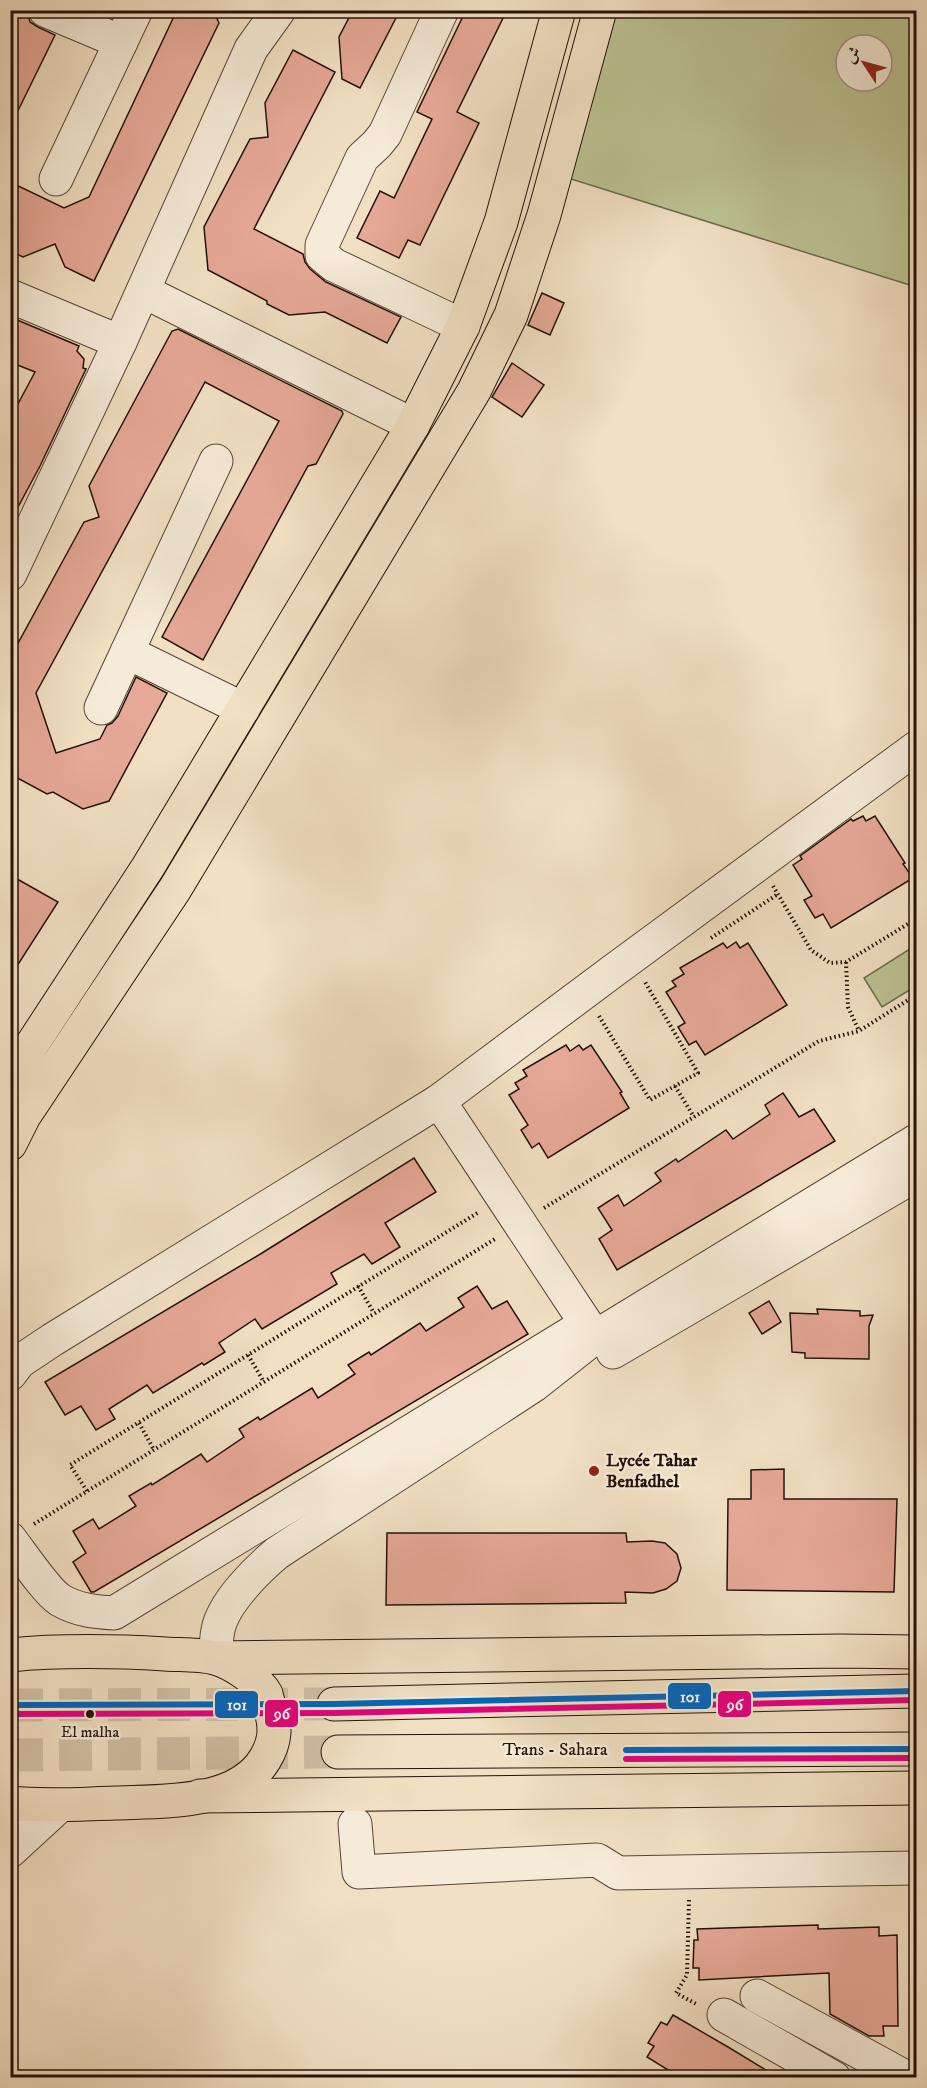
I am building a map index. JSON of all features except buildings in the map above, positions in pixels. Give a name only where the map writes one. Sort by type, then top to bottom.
[{"type":"main road","points":[[10,1086],[33,1043],[148,867],[413,425],[463,326],[501,222],[559,10]]},
{"type":"main road","points":[[10,1144],[24,1116],[175,889],[474,391],[511,315],[544,215],[600,10]]},
{"type":"main road","points":[[10,1655],[50,1651],[106,1651],[216,1658],[916,1652]]},
{"type":"main road","points":[[15,1805],[58,1806],[172,1801],[235,1787],[249,1778],[261,1766],[273,1745],[274,1722],[265,1692],[242,1671],[216,1658]]},
{"type":"main road","points":[[334,1704],[916,1691]]},
{"type":"main road","name":"Trans - Sahara","points":[[338,1752],[916,1749]]},
{"type":"main road","points":[[200,1796],[916,1788]]},
{"type":"street","points":[[45,10],[121,42]]},
{"type":"street","points":[[56,179],[136,10]]},
{"type":"street","points":[[10,574],[120,342],[251,49],[279,10]]},
{"type":"street","points":[[442,10],[385,134],[362,158],[322,245],[322,255],[334,265],[463,326]]},
{"type":"street","points":[[143,291],[413,425]]},
{"type":"street","points":[[10,296],[120,342]]},
{"type":"street","points":[[101,708],[216,461]]},
{"type":"street","points":[[127,652],[243,709]]},
{"type":"street","points":[[10,1374],[19,1362],[52,1340],[439,1101],[912,749]]},
{"type":"street","points":[[439,1101],[590,1331]]},
{"type":"street","points":[[20,1533],[31,1568],[59,1599],[88,1611],[114,1613],[916,1141]]},
{"type":"street","points":[[534,1385],[605,1357],[916,1175]]},
{"type":"street","points":[[216,1658],[218,1628],[233,1600],[254,1573],[277,1553],[534,1385],[590,1331]]},
{"type":"street","points":[[10,1851],[58,1806]]},
{"type":"street","points":[[355,1824],[359,1872],[597,1860],[618,1873],[916,1868]]},
{"type":"street","points":[[757,1996],[907,2078]]},
{"type":"street","points":[[715,2006],[834,2078]]},
{"type":"path","points":[[759,863],[811,950],[830,963],[846,962],[916,919]]},
{"type":"path","points":[[702,944],[778,894]]},
{"type":"path","points":[[846,962],[848,1007],[859,1031]]},
{"type":"path","points":[[597,1013],[650,1100],[698,1073],[645,982],[654,976]]},
{"type":"path","points":[[88,1491],[70,1465],[358,1286],[694,1118],[819,1041],[859,1031],[916,995]]},
{"type":"path","points":[[675,1086],[694,1118]]},
{"type":"path","points":[[20,1533],[374,1313],[511,1210]]},
{"type":"path","points":[[358,1286],[374,1313]]},
{"type":"path","points":[[248,1355],[264,1382]]},
{"type":"path","points":[[139,1423],[154,1450]]},
{"type":"path","points":[[689,1872],[687,1974],[676,1994],[700,2006],[715,2006]]},
{"type":"green space","points":[[615,11],[916,11],[916,287],[568,178]]},
{"type":"green space","points":[[916,945],[916,986],[882,1007],[864,978]]},
{"type":"tunnel","points":[[10,1705],[334,1704]]},
{"type":"tunnel","points":[[10,1755],[338,1752]]},
{"type":"transit line","name":"101","points":[[10,1705],[334,1704],[916,1691]]},
{"type":"transit line","name":"96","points":[[10,1714],[334,1713],[916,1700]]},
{"type":"transit line","name":"101","points":[[626,1750],[916,1749]]},
{"type":"transit line","name":"96","points":[[626,1759],[916,1758]]},
{"type":"place","name":"Lycée Tahar Benfadhel","points":[[594,1471]]},
{"type":"place","name":"El malha","points":[[90,1714]]}]
